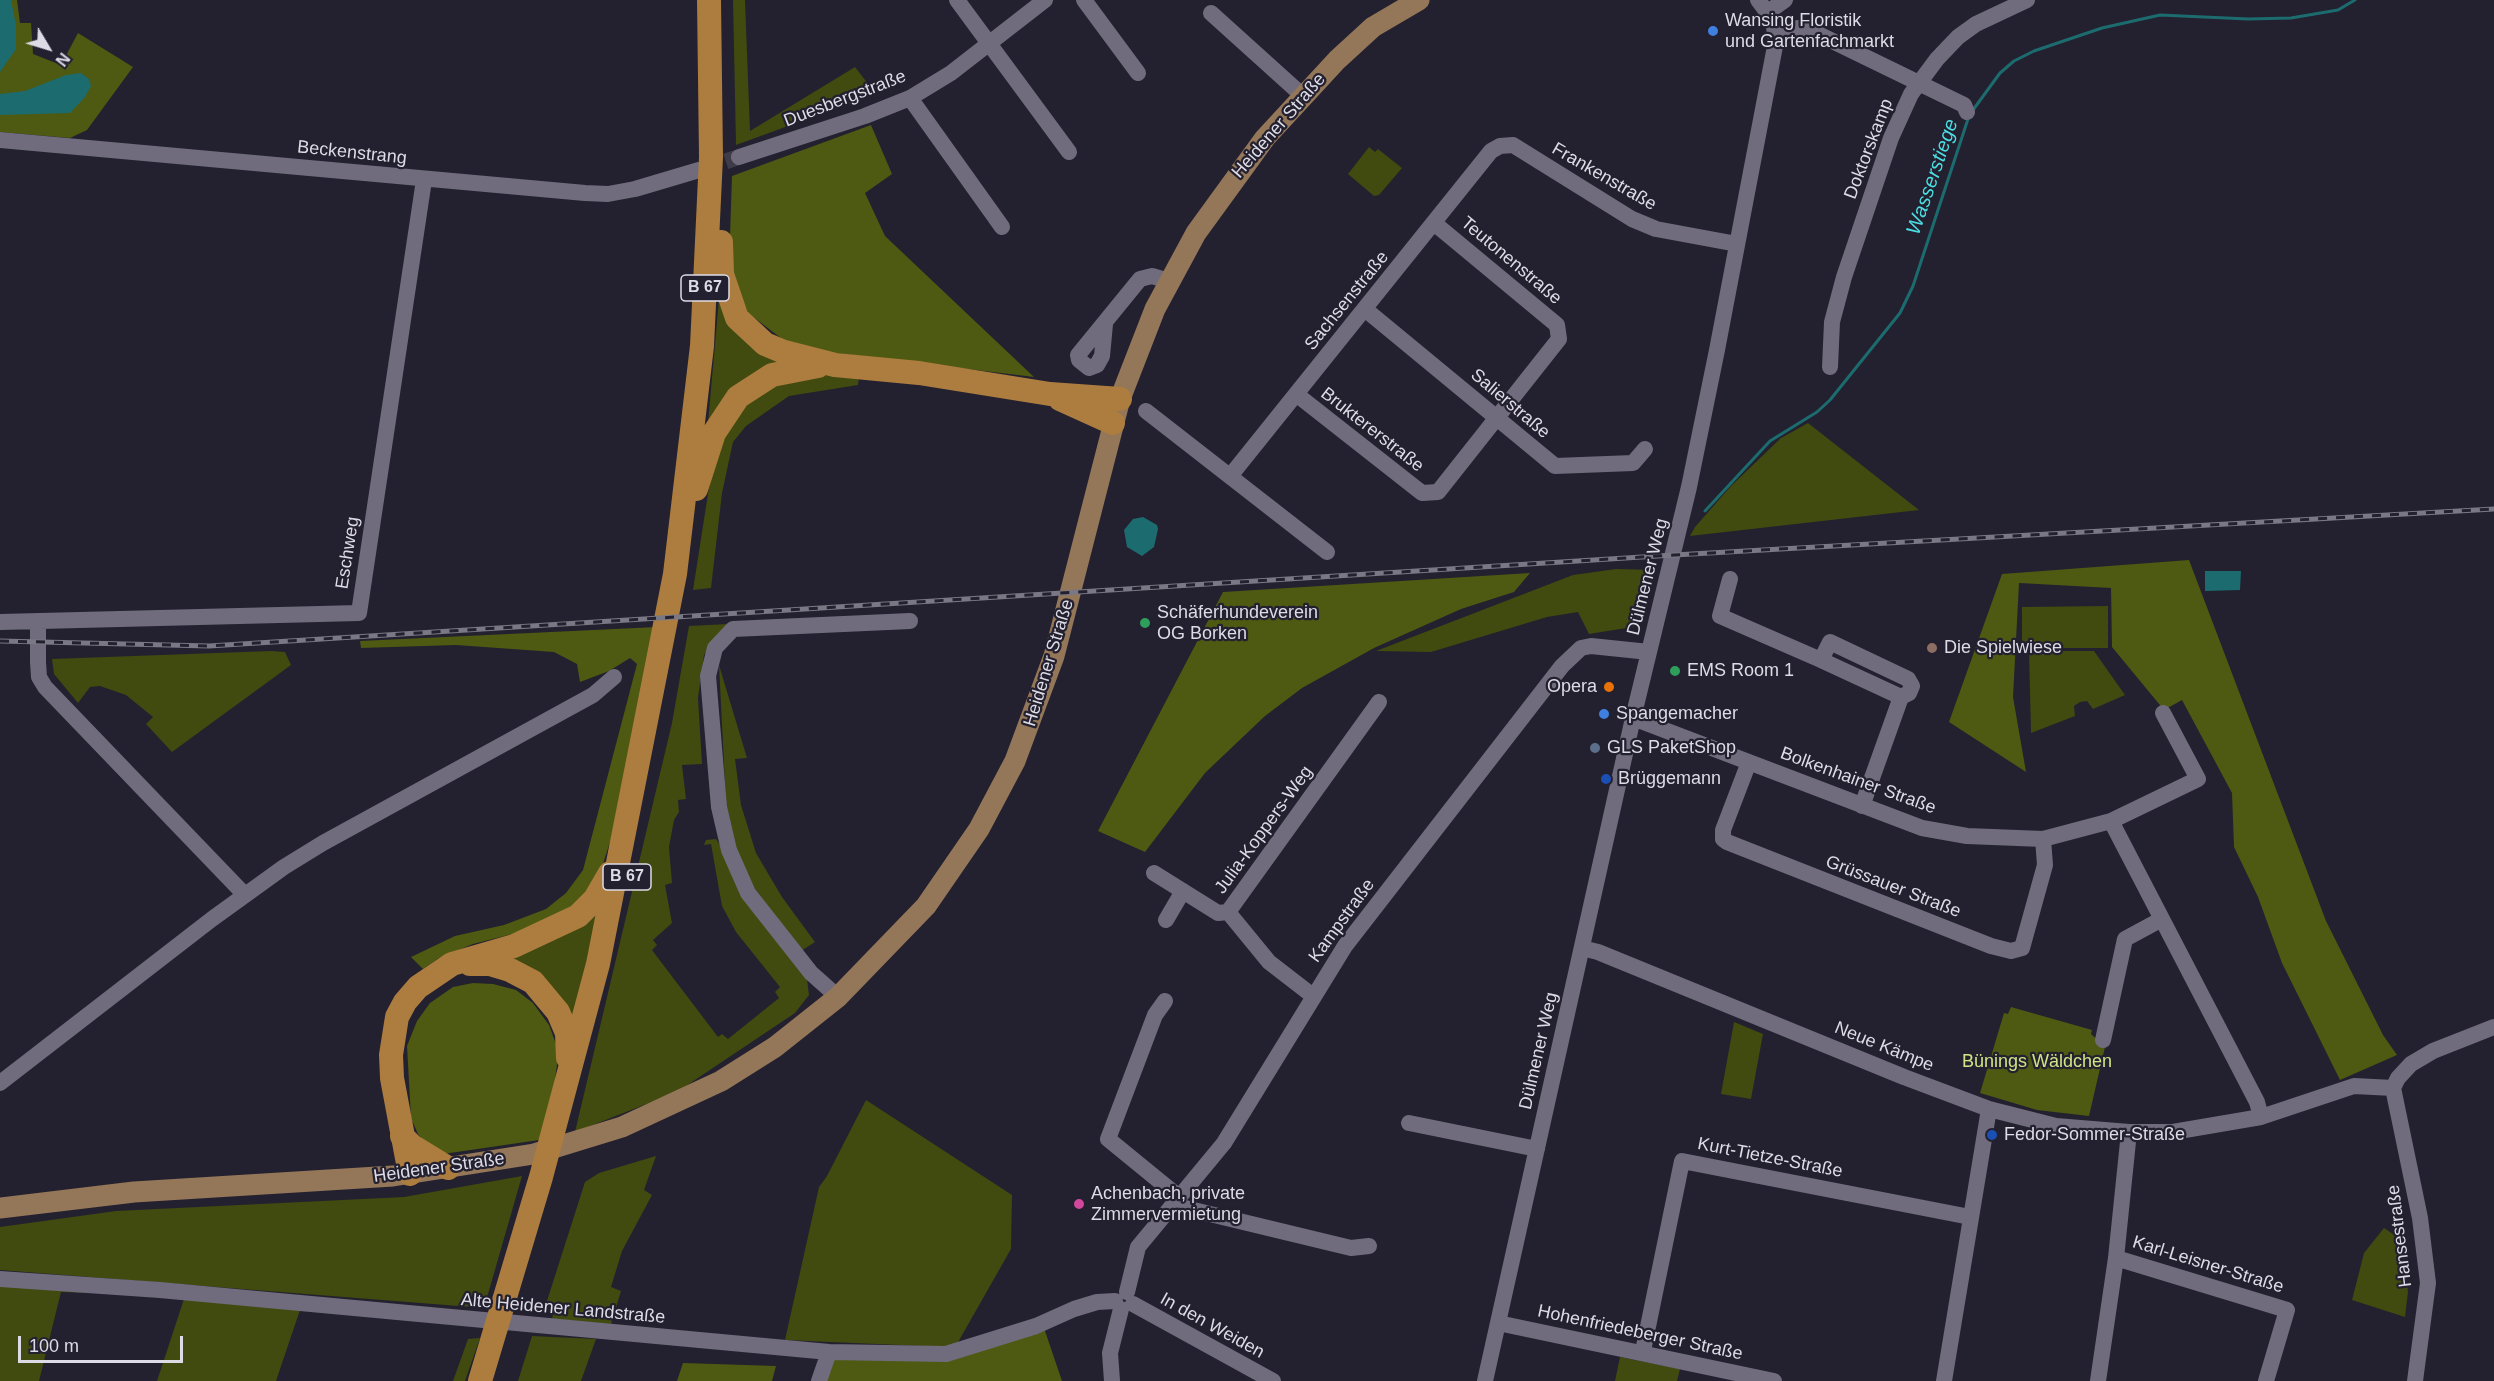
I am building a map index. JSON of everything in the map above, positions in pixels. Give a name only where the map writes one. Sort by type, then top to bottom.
[{"type":"highway","name":"B 67","points":[[680,575],[702,346],[711,157],[709,0]]},
{"type":"highway","name":"B 67","points":[[563,1115],[604,986],[693,497],[719,189],[720,0]]},
{"type":"highway","points":[[719,189],[722,274],[737,318],[765,344],[784,352],[835,364],[919,373],[1050,394],[1120,399]]},
{"type":"highway","points":[[693,497],[714,434],[738,397],[772,375],[797,368],[835,364]]},
{"type":"highway","points":[[1050,394],[1113,423]]},
{"type":"highway","name":"B 67","points":[[480,1381],[500,1335],[548,1175],[598,964],[669,637]]},
{"type":"highway","points":[[402,1175],[402,1136],[391,1055],[397,1017],[418,987],[452,964],[514,946],[578,916],[606,882],[626,829]]},
{"type":"highway","points":[[452,964],[490,964],[510,970],[533,982],[558,1012],[567,1033],[569,1050],[563,1115]]},
{"type":"highway","points":[[396,1104],[391,1140],[402,1175]]},
{"type":"highway","points":[[402,1136],[412,1146],[448,1168]]},
{"type":"highway","name":"B 67","points":[[491,1381],[500,1335]]},
{"type":"main road","name":"Heidener Straße","points":[[0,1208],[134,1192],[402,1175],[534,1155],[588,1139],[658,1113],[721,1081],[798,1031],[838,997],[927,906],[979,829],[1016,760],[1033,718],[1066,614],[1120,399],[1143,337],[1169,281],[1219,198],[1265,138],[1360,37],[1403,7],[1419,0]]},
{"type":"street","points":[[957,0],[1069,152]]},
{"type":"street","name":"Duesbergstraße","points":[[739,157],[865,116],[910,98],[951,73],[1045,0]]},
{"type":"street","points":[[1084,0],[1138,73]]},
{"type":"street","points":[[1785,0],[1763,6],[1776,31],[1799,28],[1816,33],[1964,105],[1967,112]]},
{"type":"street","name":"Doktorskamp","points":[[1830,367],[1832,322],[1844,277],[1892,138],[1918,83],[1937,59],[1976,24],[2027,0]]},
{"type":"street","points":[[1211,13],[1303,96]]},
{"type":"street","name":"Dülmener Weg","points":[[1485,1381],[1649,652],[1689,487],[1776,31]]},
{"type":"street","points":[[910,98],[1002,227]]},
{"type":"street","name":"Beckenstrang","points":[[0,140],[424,180],[608,194],[635,189],[699,170]]},
{"type":"street","name":"Frankenstraße","points":[[1491,151],[1500,146],[1513,145],[1585,192],[1632,219],[1656,229],[1737,244]]},
{"type":"street","name":"Sachsenstraße","points":[[1231,475],[1366,310],[1491,151]]},
{"type":"street","name":"Eschweg","points":[[0,622],[359,613],[424,180]]},
{"type":"street","name":"Teutonenstraße","points":[[1434,223],[1557,325],[1559,339],[1496,417]]},
{"type":"street","points":[[1105,324],[1140,279],[1152,276],[1169,281]]},
{"type":"street","name":"Salierstraße","points":[[1366,310],[1555,466],[1633,463],[1645,448]]},
{"type":"street","name":"Bruktererstraße","points":[[1296,394],[1422,493],[1438,492],[1496,417]]},
{"type":"street","points":[[1146,411],[1327,552]]},
{"type":"street","points":[[1730,579],[1720,616],[1821,660],[1830,642],[1908,679],[1912,686],[1909,693],[1901,697],[1862,806]]},
{"type":"street","points":[[838,997],[811,973],[748,893],[729,850],[719,807],[708,676],[715,648],[733,629],[910,621]]},
{"type":"street","points":[[38,622],[39,677],[45,687],[245,895]]},
{"type":"street","name":"Kampstraße","points":[[1112,1381],[1110,1353],[1138,1247],[1224,1143],[1345,946],[1562,666],[1581,648],[1592,646],[1649,652]]},
{"type":"street","points":[[0,1083],[245,895],[322,843],[593,695],[614,677]]},
{"type":"street","name":"Julia-Koppers-Weg","points":[[1313,996],[1269,962],[1228,912],[1379,702]]},
{"type":"street","name":"Bolkenhainer Straße","points":[[1634,718],[1922,828],[2006,839],[2043,839],[2111,821],[2198,779],[2163,713]]},
{"type":"street","name":"Grüssauer Straße","points":[[1749,762],[1723,830],[1723,839],[1990,946],[2011,951],[2022,948],[2045,865],[2043,839]]},
{"type":"street","points":[[2111,821],[2257,1102],[2260,1117]]},
{"type":"street","points":[[1154,873],[1218,913],[1228,912]]},
{"type":"street","points":[[1166,920],[1183,891]]},
{"type":"street","points":[[2103,1040],[2125,939],[2162,919]]},
{"type":"street","name":"Neue Kämpe","points":[[1582,948],[1598,952],[1904,1077],[1989,1109],[2056,1126],[2129,1132],[2173,1132],[2260,1117],[2354,1086],[2393,1089]]},
{"type":"street","points":[[1165,1001],[1155,1015],[1108,1139],[1177,1199],[1181,1207],[1351,1248],[1369,1246]]},
{"type":"street","points":[[2393,1089],[2398,1078],[2411,1064],[2433,1051],[2494,1027]]},
{"type":"street","name":"Hansestraße","points":[[2393,1089],[2416,1196],[2428,1283],[2415,1381]]},
{"type":"street","points":[[1944,1381],[1989,1109]]},
{"type":"street","points":[[1409,1123],[1537,1149]]},
{"type":"street","points":[[2098,1381],[2116,1258],[2129,1132]]},
{"type":"street","name":"Kurt-Tietze-Straße","points":[[1643,1352],[1682,1161],[1970,1217]]},
{"type":"street","name":"Karl-Leisner-Straße","points":[[2116,1258],[2288,1310],[2266,1381]]},
{"type":"street","name":"Alte Heidener Landstraße","points":[[0,1279],[160,1290],[829,1352],[946,1354],[1036,1326],[1074,1309],[1097,1302],[1124,1302]]},
{"type":"street","name":"In den Weiden","points":[[1124,1302],[1273,1381]]},
{"type":"street","name":"Hohenfriedeberger Straße","points":[[1498,1323],[1774,1381]]},
{"type":"street","points":[[819,1381],[829,1352]]},
{"type":"shaded area","points":[[0,0],[11,0],[16,26],[16,49],[0,72]]},
{"type":"shaded area","points":[[733,0],[745,0],[750,131],[855,67],[876,94],[736,145]]},
{"type":"shaded area","points":[[81,73],[89,79],[91,86],[85,97],[70,113],[0,115],[0,94],[25,91],[66,75]]},
{"type":"shaded area","points":[[1369,147],[1375,152],[1378,149],[1402,168],[1379,195],[1374,196],[1348,174]]},
{"type":"shaded area","points":[[719,299],[789,360],[708,423]]},
{"type":"shaded area","points":[[826,375],[859,376],[858,385],[789,396],[746,426],[733,442],[722,493],[711,588],[693,590],[715,449],[731,417],[774,382]]},
{"type":"shaded area","points":[[1808,423],[1919,510],[1690,536],[1695,527],[1731,486],[1781,438]]},
{"type":"shaded area","points":[[1143,517],[1157,525],[1158,529],[1154,547],[1142,556],[1127,547],[1124,530],[1133,519]]},
{"type":"shaded area","points":[[1616,569],[1656,570],[1644,620],[1639,626],[1589,634],[1578,612],[1547,617],[1431,652],[1376,651],[1573,575]]},
{"type":"shaded area","points":[[2205,571],[2241,571],[2240,590],[2205,591]]},
{"type":"shaded area","points":[[2108,606],[2108,648],[2022,648],[2022,607]]},
{"type":"shaded area","points":[[728,624],[704,655],[698,698],[702,764],[682,765],[686,799],[678,800],[679,812],[674,820],[669,847],[672,883],[665,885],[672,923],[653,940],[657,945],[652,950],[718,1037],[722,1034],[728,1039],[779,998],[775,992],[780,987],[736,932],[722,906],[711,844],[704,845],[706,840],[716,839],[807,979],[809,995],[795,1013],[677,1092],[575,1132],[672,723],[689,626]]},
{"type":"shaded area","points":[[2029,651],[2094,651],[2125,695],[2093,709],[2087,701],[2080,702],[2074,706],[2075,716],[2031,733]]},
{"type":"shaded area","points":[[285,652],[291,665],[172,752],[146,724],[153,717],[126,695],[100,686],[90,687],[78,703],[54,674],[52,659]]},
{"type":"shaded area","points":[[719,665],[747,758],[735,759],[741,805],[756,853],[782,897],[815,942],[801,951],[752,885],[736,850],[726,804]]},
{"type":"shaded area","points":[[601,903],[576,1026],[506,962]]},
{"type":"shaded area","points":[[1734,1022],[1763,1034],[1751,1099],[1721,1094]]},
{"type":"shaded area","points":[[866,1100],[1012,1195],[1011,1249],[957,1344],[945,1347],[785,1340],[819,1187],[827,1176]]},
{"type":"shaded area","points":[[656,1156],[644,1190],[652,1195],[622,1251],[611,1287],[621,1291],[611,1324],[552,1319],[554,1310],[545,1307],[585,1182],[599,1173]]},
{"type":"shaded area","points":[[522,1176],[484,1308],[0,1270],[0,1227],[116,1211],[404,1197]]},
{"type":"shaded area","points":[[2384,1228],[2402,1240],[2408,1292],[2405,1317],[2352,1300],[2364,1253]]},
{"type":"shaded area","points":[[0,1283],[89,1293],[61,1292],[39,1381],[0,1381]]},
{"type":"shaded area","points":[[184,1299],[300,1310],[276,1381],[157,1381]]},
{"type":"shaded area","points":[[532,1336],[596,1339],[581,1381],[518,1381]]},
{"type":"shaded area","points":[[480,1338],[465,1381],[453,1381],[468,1339]]},
{"type":"shaded area","points":[[1620,1357],[1680,1369],[1677,1381],[1615,1381]]},
{"type":"green space","points":[[0,0],[17,0],[20,23],[31,23],[33,54],[61,65],[78,33],[133,67],[87,130],[70,138],[0,132]]},
{"type":"green space","points":[[871,125],[892,174],[865,193],[885,236],[1034,377],[794,348],[748,313],[729,267],[732,176]]},
{"type":"green space","points":[[2189,560],[2326,921],[2383,1035],[2397,1055],[2340,1080],[2282,963],[2258,897],[2234,847],[2232,793],[2182,700],[2164,710],[2112,647],[2111,588],[2019,583],[2013,697],[2026,772],[1949,722],[2002,574]]},
{"type":"green space","points":[[1530,573],[1514,592],[1461,609],[1374,648],[1302,688],[1265,716],[1205,773],[1145,852],[1098,831],[1223,592]]},
{"type":"green space","points":[[657,627],[611,839],[598,879],[580,902],[544,926],[473,944],[439,958],[423,969],[411,957],[455,936],[504,925],[546,909],[566,893],[583,870],[637,664],[630,658],[609,671],[580,682],[577,664],[554,652],[456,645],[361,648],[360,641]]},
{"type":"green space","points":[[473,983],[493,984],[516,990],[533,1003],[549,1025],[556,1044],[557,1065],[553,1094],[539,1140],[443,1154],[427,1146],[418,1134],[411,1118],[407,1046],[417,1021],[430,1003],[453,987]]},
{"type":"green space","name":"Bünings Wäldchen","points":[[2011,1007],[2092,1030],[2091,1034],[2105,1047],[2089,1116],[2037,1110],[1980,1093],[2004,1013],[2008,1014]]},
{"type":"green space","points":[[1044,1328],[1062,1381],[824,1381],[833,1355],[949,1361]]},
{"type":"green space","points":[[683,1363],[776,1366],[772,1381],[677,1381]]},
{"type":"waterway","name":"Wasserstiege","points":[[1973,110],[2000,73],[2014,61],[2034,51],[2102,28],[2160,15],[2248,19],[2291,18],[2338,10],[2355,0]]},
{"type":"waterway","name":"Wasserstiege","points":[[1705,511],[1770,441],[1817,412],[1830,400],[1900,313],[1913,286],[1968,119]]},
{"type":"tunnel","points":[[703,169],[739,157]]},
{"type":"railway","points":[[0,641],[209,646],[1674,555],[2494,509]]},
{"type":"place","name":"Wansing Floristik und Gartenfachmarkt","points":[[1713,31]]},
{"type":"place","name":"Schäferhundeverein OG Borken","points":[[1145,623]]},
{"type":"place","name":"Die Spielwiese","points":[[1932,648]]},
{"type":"place","name":"EMS Room 1","points":[[1675,671]]},
{"type":"place","name":"Opera","points":[[1609,687]]},
{"type":"place","name":"Spangemacher","points":[[1604,714]]},
{"type":"place","name":"GLS PaketShop","points":[[1595,748]]},
{"type":"place","name":"Brüggemann","points":[[1606,779]]},
{"type":"place","name":"Fedor-Sommer-Straße","points":[[1992,1135]]},
{"type":"place","name":"Achenbach, private Zimmervermietung","points":[[1079,1204]]}]
